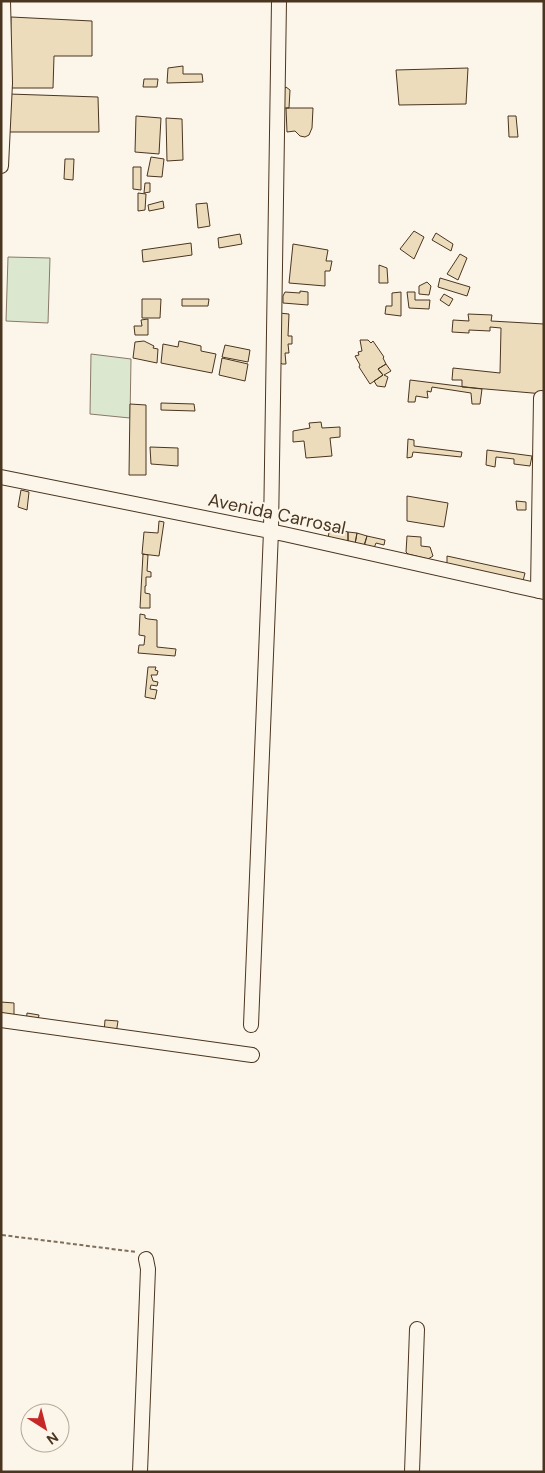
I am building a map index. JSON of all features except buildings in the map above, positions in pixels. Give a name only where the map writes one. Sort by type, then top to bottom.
[{"type":"street","points":[[1,166],[5,83],[3,1]]},
{"type":"street","points":[[251,1024],[271,531],[279,1]]},
{"type":"street","points":[[541,398],[541,592]]},
{"type":"street","name":"Avenida Carrosal","points":[[1,477],[271,531],[541,592]]},
{"type":"street","points":[[1,1020],[252,1055]]},
{"type":"street","points":[[140,1472],[148,1269],[146,1259]]},
{"type":"street","points":[[412,1472],[417,1329]]},
{"type":"path","points":[[2,1235],[137,1252],[146,1259]]},
{"type":"green space","points":[[8,257],[50,258],[48,323],[6,321]]},
{"type":"green space","points":[[91,354],[131,359],[130,418],[90,414]]}]
